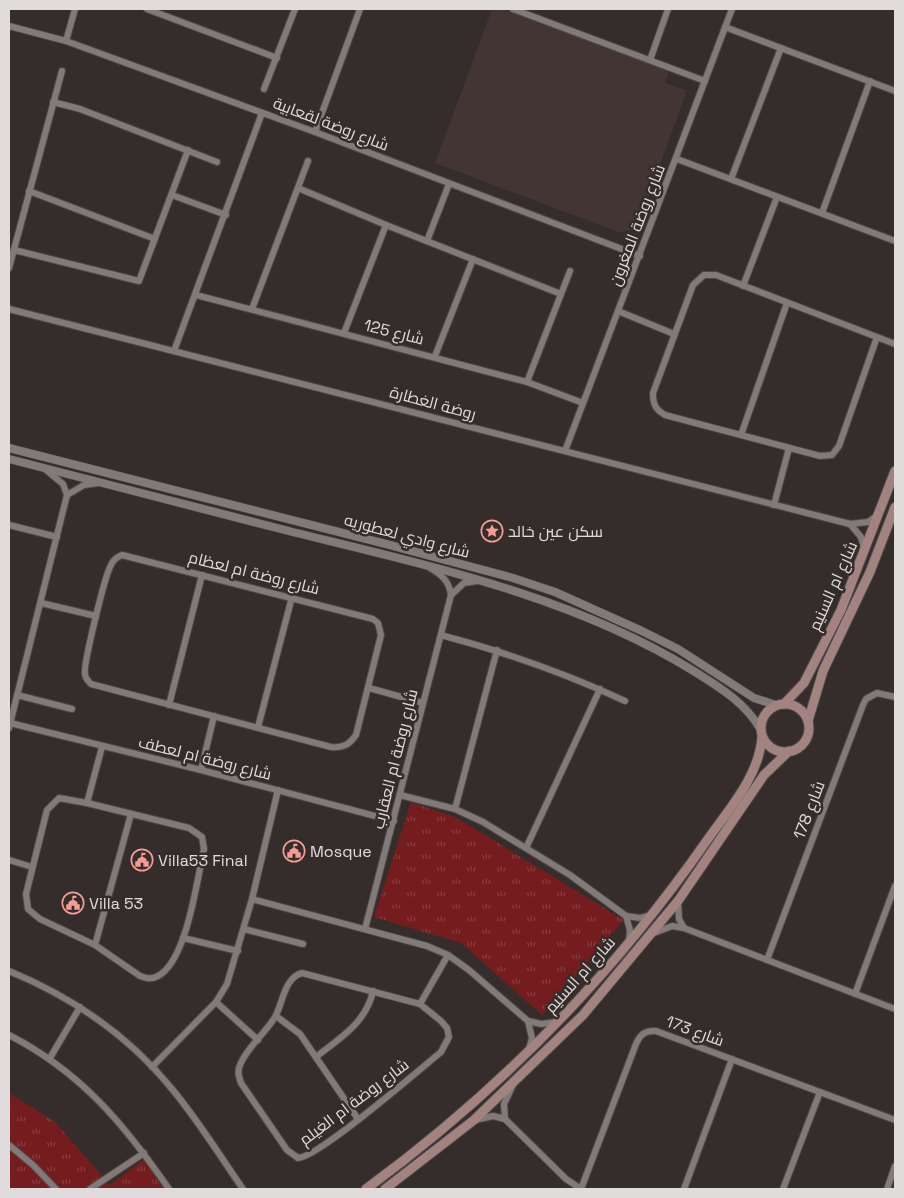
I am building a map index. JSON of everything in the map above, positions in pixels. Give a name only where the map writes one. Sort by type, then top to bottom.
[{"type":"main road","name":"شارع ام السنيم","points":[[780,705],[798,691],[813,667],[864,553],[895,471]]},
{"type":"main road","name":"شارع ام السنيم","points":[[808,721],[823,671],[870,572],[893,519],[895,507]]},
{"type":"main road","points":[[780,705],[799,708],[808,721],[809,729],[803,744],[789,751],[774,749],[762,734],[764,715],[780,705]]},
{"type":"main road","name":"شارع ام السنيم","points":[[366,1189],[440,1132],[527,1053],[592,987],[687,870],[749,779],[760,755],[762,734]]},
{"type":"main road","name":"شارع ام السنيم","points":[[385,1189],[474,1120],[514,1084],[583,1015],[678,901],[764,775],[789,751]]},
{"type":"street","points":[[66,41],[75,9]]},
{"type":"street","points":[[147,9],[277,58]]},
{"type":"street","points":[[264,90],[295,9]]},
{"type":"street","points":[[315,132],[360,9]]},
{"type":"street","points":[[513,9],[705,80]]},
{"type":"street","points":[[650,60],[668,9]]},
{"type":"street","name":"شارع روضة المغرون","points":[[565,451],[677,159],[732,9]]},
{"type":"street","name":"شارع روضة لقعابية","points":[[9,26],[66,41],[262,112],[640,256]]},
{"type":"street","points":[[725,27],[895,91]]},
{"type":"street","points":[[731,179],[781,48]]},
{"type":"street","points":[[9,268],[62,71]]},
{"type":"street","points":[[822,214],[870,81]]},
{"type":"street","points":[[53,102],[80,109],[217,162]]},
{"type":"street","points":[[174,351],[226,215],[262,112]]},
{"type":"street","points":[[14,250],[139,281],[188,150]]},
{"type":"street","points":[[677,159],[895,241]]},
{"type":"street","points":[[252,309],[308,161]]},
{"type":"street","points":[[427,241],[450,184]]},
{"type":"street","points":[[298,188],[561,294]]},
{"type":"street","points":[[29,191],[155,239]]},
{"type":"street","points":[[172,195],[226,215]]},
{"type":"street","points":[[743,286],[777,197]]},
{"type":"street","points":[[344,333],[386,225]]},
{"type":"street","points":[[435,356],[472,259]]},
{"type":"street","points":[[527,382],[570,271]]},
{"type":"street","points":[[877,337],[839,446],[832,455],[820,456],[665,415],[655,407],[653,392],[674,334],[694,285],[704,275],[716,275],[787,303],[877,337],[895,344]]},
{"type":"street","name":"شارع 125","points":[[196,294],[435,356],[527,382],[583,403]]},
{"type":"street","points":[[741,435],[787,303]]},
{"type":"street","name":"روضة الغطارة","points":[[9,309],[850,524],[868,522],[881,512]]},
{"type":"street","points":[[618,311],[674,334]]},
{"type":"street","name":"شارع وادي لعطوريه","points":[[9,448],[395,546],[547,590],[642,631],[678,649],[754,698],[780,705]]},
{"type":"street","points":[[774,505],[789,448]]},
{"type":"street","name":"شارع وادي لعطوريه","points":[[9,459],[482,580],[575,612],[614,628],[672,658],[735,698],[747,708],[762,734]]},
{"type":"street","points":[[9,726],[67,495],[58,479],[42,468]]},
{"type":"street","points":[[67,495],[84,485],[100,482]]},
{"type":"street","points":[[850,524],[861,537],[864,553]]},
{"type":"street","points":[[9,525],[57,537]]},
{"type":"street","name":"شارع روضة ام لعظام","points":[[122,555],[202,575],[366,615],[378,623],[381,635],[356,735],[346,746],[331,747],[96,687],[87,680],[85,669],[109,567],[122,555]]},
{"type":"street","points":[[427,566],[444,578],[450,587],[451,595]]},
{"type":"street","points":[[169,705],[202,575]]},
{"type":"street","points":[[451,595],[464,583],[482,580]]},
{"type":"street","name":"شارع روضة ام العقارب","points":[[365,929],[451,595]]},
{"type":"street","points":[[258,728],[292,597]]},
{"type":"street","points":[[41,602],[96,616]]},
{"type":"street","points":[[441,635],[497,650],[570,676],[624,701]]},
{"type":"street","points":[[455,809],[497,650]]},
{"type":"street","points":[[368,688],[423,704]]},
{"type":"street","points":[[526,848],[600,689]]},
{"type":"street","name":"شارع 178","points":[[766,960],[863,705],[866,700],[877,693],[895,697]]},
{"type":"street","points":[[17,695],[72,709]]},
{"type":"street","points":[[201,770],[214,716]]},
{"type":"street","name":"شارع روضة ام لعطف","points":[[9,726],[201,770],[394,821]]},
{"type":"street","points":[[87,802],[102,747]]},
{"type":"street","points":[[152,1067],[216,1002],[227,984],[252,899],[278,790]]},
{"type":"street","points":[[400,795],[455,809],[483,822],[570,875],[626,916],[640,918],[653,913]]},
{"type":"street","points":[[59,798],[87,802],[189,828],[202,837],[204,849],[183,938],[172,963],[166,970],[154,978],[140,976],[95,946],[40,919],[28,909],[26,894],[50,806],[59,798]]},
{"type":"street","points":[[95,946],[131,814]]},
{"type":"street","points":[[9,860],[32,867]]},
{"type":"street","points":[[855,994],[895,886]]},
{"type":"street","points":[[252,899],[427,946],[448,956],[469,970],[528,1021],[540,1024],[558,1021]]},
{"type":"street","points":[[678,901],[678,914],[684,928]]},
{"type":"street","points":[[626,916],[630,930],[628,944]]},
{"type":"street","points":[[653,933],[672,926],[684,928],[895,1009]]},
{"type":"street","points":[[244,929],[303,944]]},
{"type":"street","points":[[183,938],[238,951]]},
{"type":"street","points":[[420,1004],[448,956]]},
{"type":"street","points":[[9,971],[33,981],[80,1007],[115,1032],[152,1067],[188,1109],[243,1189]]},
{"type":"street","name":"شارع روضة ام الغيلم","points":[[302,973],[373,992],[420,1004],[447,1028],[449,1037],[447,1045],[441,1052],[358,1119],[309,1156],[298,1158],[292,1155],[282,1142],[239,1077],[240,1064],[276,1016],[289,984],[296,975],[302,973]]},
{"type":"street","points":[[316,1058],[362,1019],[373,992]]},
{"type":"street","points":[[216,1002],[258,1040]]},
{"type":"street","points":[[50,1058],[80,1007]]},
{"type":"street","points":[[276,1016],[300,1034],[358,1119]]},
{"type":"street","points":[[527,1053],[532,1038],[528,1021]]},
{"type":"street","name":"شارع 173","points":[[505,1119],[566,1179],[581,1189],[636,1044],[643,1033],[656,1031],[895,1120]]},
{"type":"street","points":[[9,1035],[50,1058],[109,1109],[144,1153],[169,1189]]},
{"type":"street","points":[[684,1189],[732,1059]]},
{"type":"street","points":[[474,1120],[493,1116],[505,1119],[504,1104],[514,1084]]},
{"type":"street","points":[[784,1189],[820,1092]]},
{"type":"street","points":[[9,1145],[56,1189]]},
{"type":"street","points":[[90,1189],[144,1153]]},
{"type":"street","points":[[887,1189],[895,1166]]},
{"type":"shaded area","points":[[492,9],[504,9],[669,71],[665,83],[687,91],[637,227],[621,233],[435,163]]},
{"type":"green space","points":[[411,802],[457,818],[624,920],[542,1015],[461,943],[374,917]]},
{"type":"green space","points":[[9,1093],[55,1122],[110,1185],[144,1159],[163,1189],[9,1189]]},
{"type":"place","name":"سكن عين خالد","points":[[492,531]]},
{"type":"place","name":"Mosque","points":[[294,851]]},
{"type":"place","name":"Villa53 Final","points":[[142,860]]},
{"type":"place","name":"Villa 53","points":[[73,903]]}]
